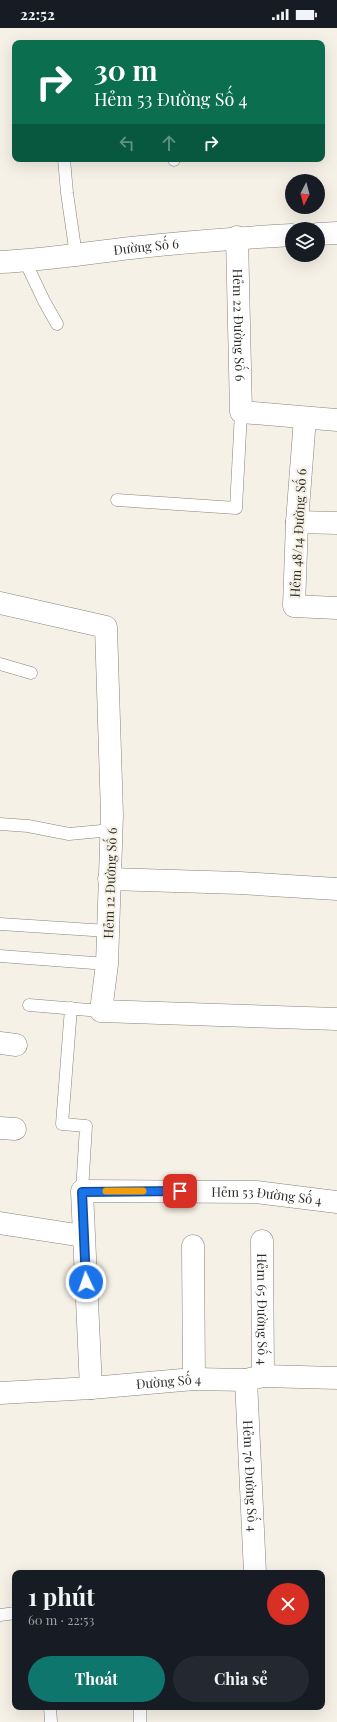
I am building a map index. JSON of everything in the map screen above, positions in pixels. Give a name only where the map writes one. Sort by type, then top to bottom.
[{"type":"street","points":[[325,234],[337,233]]},
{"type":"street","name":"Đường Số 6","points":[[0,262],[25,261],[237,238],[285,235]]},
{"type":"street","name":"Hẻm 22 Đường Số 6","points":[[237,238],[241,412]]},
{"type":"street","points":[[241,412],[337,420]]},
{"type":"street","name":"Hẻm 48/14 Đường Số 6","points":[[306,418],[297,522],[294,606],[337,608]]},
{"type":"street","points":[[297,522],[337,523]]},
{"type":"street","name":"Hẻm 12 Đường Số 6","points":[[0,603],[106,627],[112,830],[107,964],[101,1011]]},
{"type":"street","points":[[109,879],[240,883],[337,889]]},
{"type":"street","points":[[101,1011],[337,1019]]},
{"type":"street","points":[[82,1192],[91,1388]]},
{"type":"street","name":"Hẻm 53 Đường Số 4","points":[[82,1192],[256,1192],[337,1202]]},
{"type":"street","points":[[0,1223],[83,1236]]},
{"type":"street","name":"Hẻm 65 Đường Số 4","points":[[255,1378],[262,1241]]},
{"type":"street","points":[[193,1246],[194,1379]]},
{"type":"street","name":"Hẻm 76 Đường Số 4","points":[[254,1570],[255,1378]]},
{"type":"street","name":"Đường Số 4","points":[[0,1393],[91,1388],[194,1379],[337,1378]]},
{"type":"lane","points":[[64,162],[76,255]]},
{"type":"lane","points":[[25,261],[57,324]]},
{"type":"lane","points":[[117,500],[236,508],[241,412]]},
{"type":"lane","points":[[0,664],[31,673]]},
{"type":"lane","points":[[0,824],[28,826],[69,834],[112,830]]},
{"type":"lane","points":[[0,924],[108,931]]},
{"type":"lane","points":[[0,956],[107,964]]},
{"type":"lane","points":[[29,1005],[101,1011]]},
{"type":"lane","points":[[71,1008],[62,1124],[86,1126],[82,1192]]},
{"type":"lane","points":[[0,1615],[12,1613]]},
{"type":"lane","points":[[50,1710],[51,1722]]},
{"type":"lane","points":[[140,1710],[140,1722]]},
{"type":"slow traffic","points":[[106,1191],[143,1191]]},
{"type":"route","points":[[86,1282],[82,1192],[180,1191]]}]
